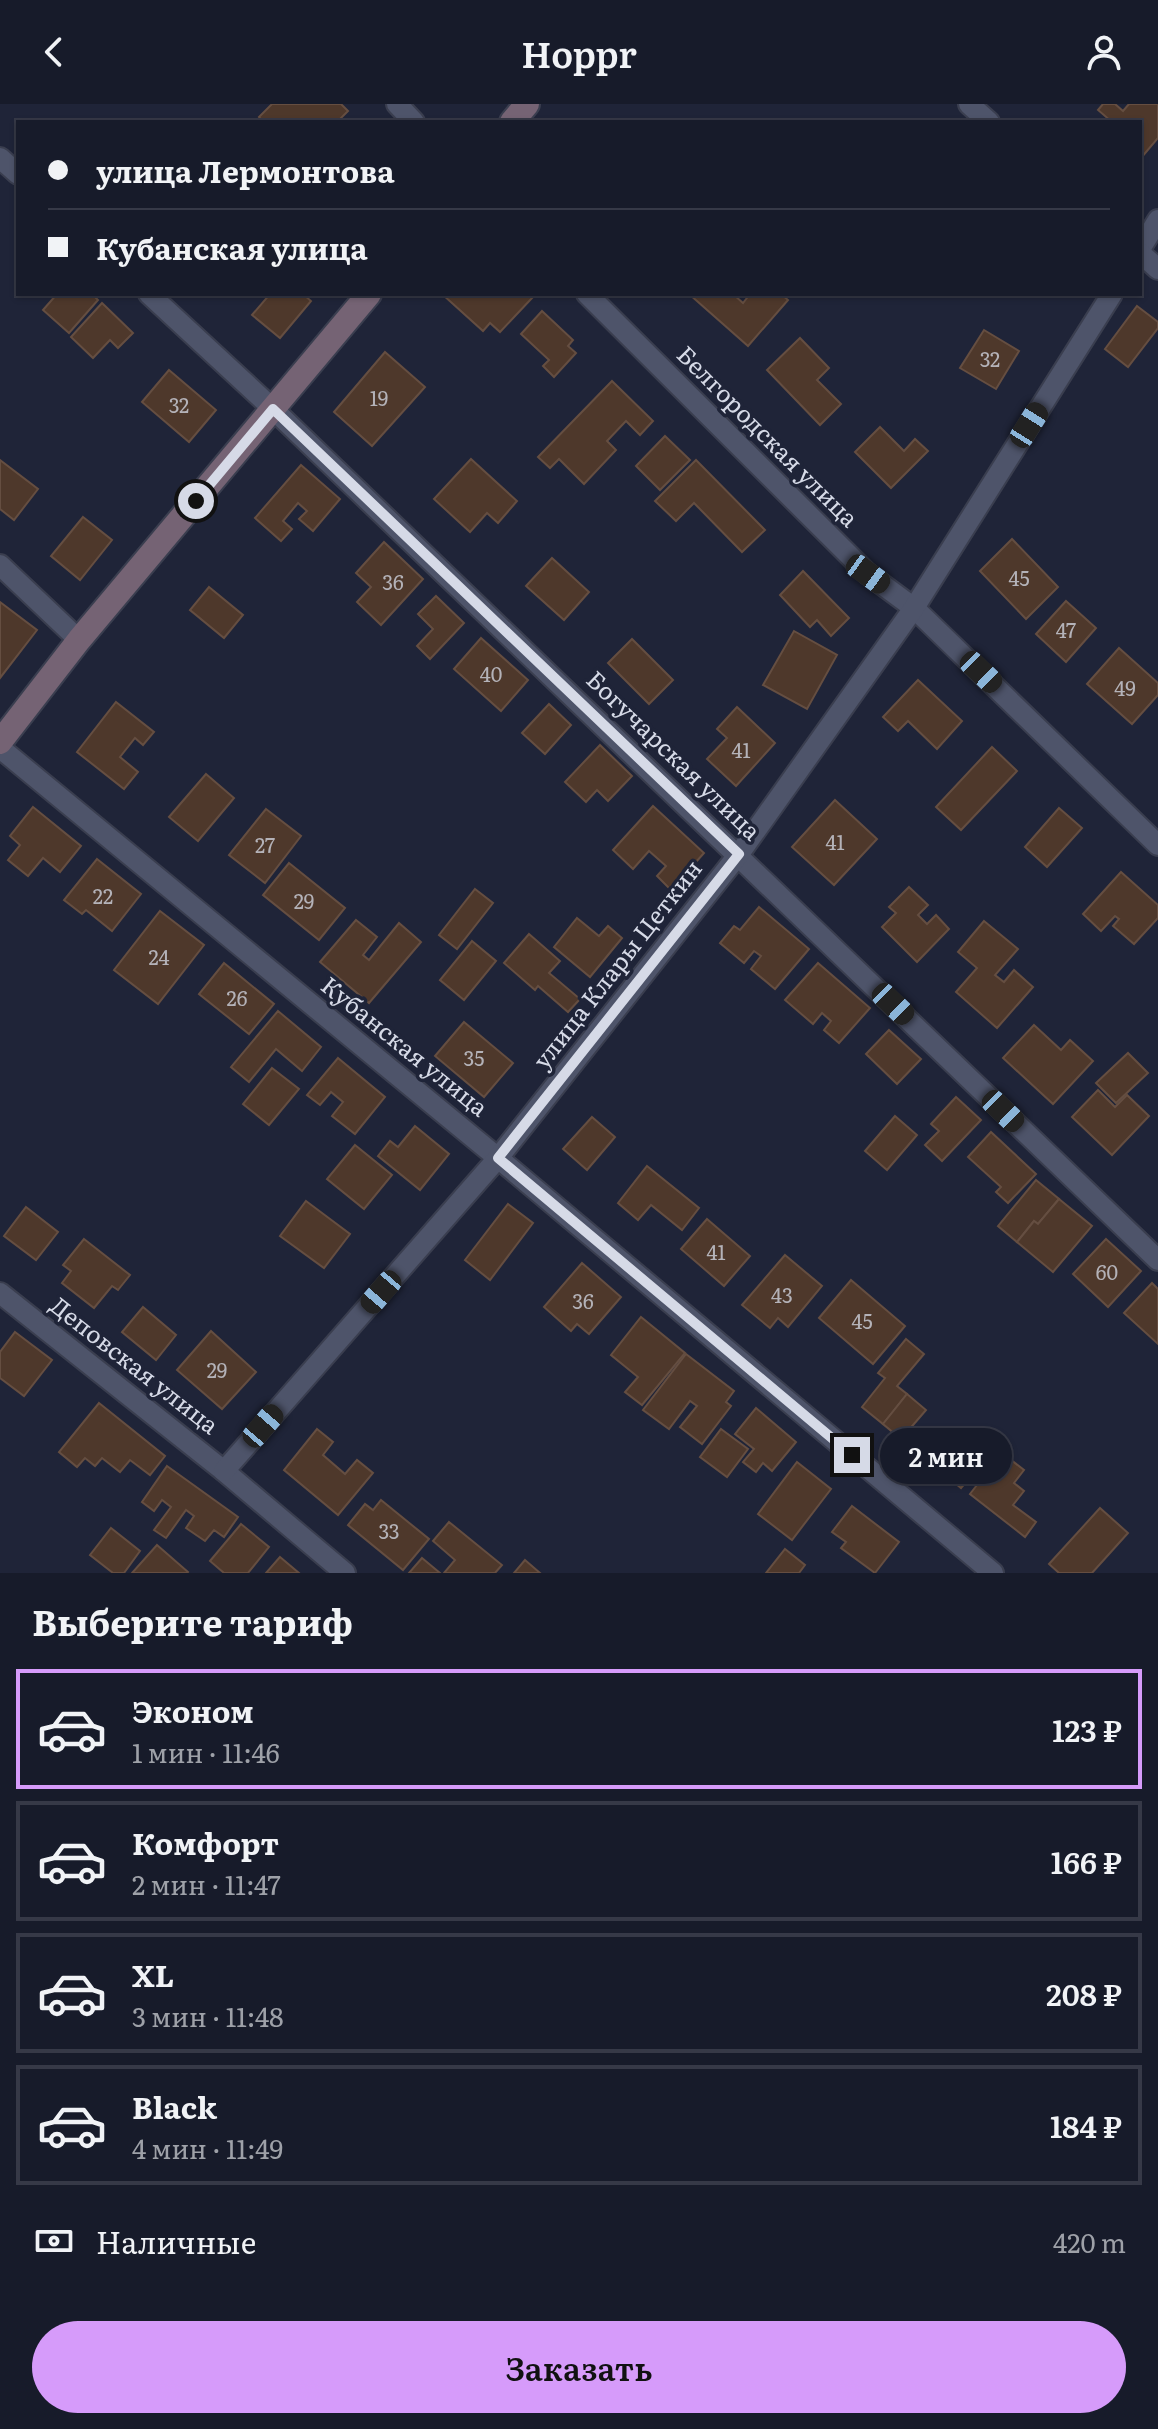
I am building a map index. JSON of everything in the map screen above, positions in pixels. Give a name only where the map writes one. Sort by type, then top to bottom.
[{"type":"street","points":[[397,104],[412,120]]},
{"type":"street","points":[[514,120],[527,104]]},
{"type":"street","points":[[969,104],[987,120]]},
{"type":"street","points":[[0,158],[16,172]]},
{"type":"street","points":[[1142,248],[1158,220]]},
{"type":"street","points":[[1142,253],[1158,269]]},
{"type":"street","name":"Богучарская улица","points":[[151,296],[739,854],[1158,1260]]},
{"type":"street","points":[[0,742],[79,640],[367,296]]},
{"type":"street","name":"Белгородская улица","points":[[589,296],[868,574],[914,608],[1158,845]]},
{"type":"street","name":"улица Клары Цеткин","points":[[224,1471],[498,1158],[739,854],[914,608],[1111,296]]},
{"type":"street","points":[[0,565],[79,640]]},
{"type":"street","name":"Кубанская улица","points":[[0,748],[498,1158],[993,1573]]},
{"type":"street","name":"Деповская улица","points":[[1,1297],[224,1471],[345,1573]]},
{"type":"building","points":[[272,104],[341,104],[348,111],[339,120],[262,120],[259,117]]},
{"type":"building","points":[[1103,104],[1115,104],[1123,111],[1129,104],[1158,104],[1158,138],[1142,157],[1142,120],[1110,120],[1098,110]]},
{"type":"building","points":[[55,296],[94,296],[98,300],[69,333],[43,310]]},
{"type":"building","points":[[268,296],[305,296],[311,301],[280,338],[252,315]]},
{"type":"building","points":[[444,296],[532,298],[500,332],[490,323],[483,331]]},
{"type":"building","points":[[691,296],[735,296],[743,303],[748,296],[783,296],[788,300],[748,346]]},
{"type":"building","points":[[102,303],[133,333],[118,348],[110,340],[93,358],[71,337]]},
{"type":"building","points":[[1137,306],[1158,322],[1158,328],[1128,367],[1105,349]]},
{"type":"building","points":[[542,311],[573,340],[568,346],[576,353],[554,377],[543,366],[549,360],[521,334]]},
{"type":"building","points":[[984,330],[1019,351],[996,389],[960,368]]},
{"type":"building","points":[[800,338],[829,368],[817,380],[841,404],[820,425],[767,370]]},
{"type":"building","points":[[385,352],[425,387],[372,446],[334,412]]},
{"type":"building","points":[[169,370],[216,410],[189,442],[142,402]]},
{"type":"building","points":[[612,381],[653,421],[640,435],[626,421],[607,441],[616,450],[584,484],[559,459],[550,468],[538,457]]},
{"type":"building","points":[[880,427],[904,451],[915,439],[928,451],[891,488],[855,452]]},
{"type":"building","points":[[665,436],[690,460],[660,490],[636,466]]},
{"type":"building","points":[[471,459],[517,501],[498,523],[487,513],[470,532],[434,499]]},
{"type":"building","points":[[0,460],[38,489],[14,520],[0,509]]},
{"type":"building","points":[[696,460],[765,530],[742,552],[694,503],[676,521],[655,501]]},
{"type":"building","points":[[301,465],[340,499],[313,531],[299,519],[307,511],[298,503],[283,521],[292,529],[281,541],[255,518]]},
{"type":"building","points":[[83,517],[112,540],[80,580],[51,556]]},
{"type":"building","points":[[1012,539],[1058,587],[1026,619],[980,571]]},
{"type":"building","points":[[384,542],[423,579],[381,625],[357,602],[371,587],[356,573]]},
{"type":"building","points":[[552,558],[589,592],[564,620],[526,586]]},
{"type":"building","points":[[803,571],[849,618],[831,636],[817,620],[810,627],[780,595]]},
{"type":"building","points":[[209,587],[243,615],[224,638],[190,610]]},
{"type":"building","points":[[436,596],[464,623],[430,659],[417,646],[433,629],[418,614]]},
{"type":"building","points":[[1066,601],[1096,628],[1066,662],[1036,634]]},
{"type":"building","points":[[0,602],[37,630],[0,678]]},
{"type":"building","points":[[794,631],[837,655],[807,709],[763,685]]},
{"type":"building","points":[[481,638],[528,680],[501,711],[454,669]]},
{"type":"building","points":[[632,639],[673,680],[649,704],[608,663]]},
{"type":"building","points":[[1119,648],[1158,683],[1158,695],[1132,724],[1087,684]]},
{"type":"building","points":[[918,680],[962,721],[937,749],[908,721],[898,731],[883,717]]},
{"type":"building","points":[[116,702],[154,732],[143,745],[135,738],[120,757],[138,772],[124,789],[77,752]]},
{"type":"building","points":[[549,704],[571,725],[545,754],[522,733]]},
{"type":"building","points":[[737,707],[775,743],[736,786],[707,759],[727,738],[717,729]]},
{"type":"building","points":[[600,745],[632,776],[608,801],[597,790],[586,802],[565,782]]},
{"type":"building","points":[[992,747],[1017,771],[961,830],[936,807]]},
{"type":"building","points":[[206,774],[234,798],[198,841],[169,817]]},
{"type":"building","points":[[835,800],[877,839],[834,885],[792,847]]},
{"type":"building","points":[[653,806],[704,853],[671,890],[657,876],[666,866],[649,851],[633,869],[613,850]]},
{"type":"building","points":[[33,807],[81,846],[60,872],[43,858],[28,876],[8,860],[20,845],[10,836]]},
{"type":"building","points":[[1059,808],[1082,828],[1047,867],[1025,847]]},
{"type":"building","points":[[266,809],[301,836],[265,883],[229,855]]},
{"type":"building","points":[[97,859],[141,894],[112,931],[86,910],[82,914],[64,900]]},
{"type":"building","points":[[289,863],[345,908],[319,940],[263,895]]},
{"type":"building","points":[[1121,872],[1158,905],[1158,918],[1134,944],[1113,926],[1119,919],[1115,916],[1101,931],[1083,914]]},
{"type":"building","points":[[909,887],[928,905],[918,915],[927,924],[936,915],[949,929],[917,962],[882,927],[896,913],[889,907]]},
{"type":"building","points":[[475,889],[493,903],[457,949],[439,935]]},
{"type":"building","points":[[759,907],[809,949],[775,989],[751,969],[761,956],[754,951],[744,963],[720,943],[734,926],[740,930]]},
{"type":"building","points":[[160,911],[204,945],[158,1004],[114,970]]},
{"type":"building","points":[[577,918],[599,936],[608,926],[622,938],[590,977],[554,947]]},
{"type":"building","points":[[356,920],[377,937],[363,955],[369,960],[399,923],[421,942],[369,1003],[320,962]]},
{"type":"building","points":[[984,921],[1018,949],[995,975],[1004,982],[1014,970],[1033,987],[997,1028],[956,992],[977,968],[958,952]]},
{"type":"building","points":[[529,934],[560,961],[549,973],[580,999],[568,1012],[538,986],[535,990],[504,963]]},
{"type":"building","points":[[472,941],[496,961],[464,1000],[440,980]]},
{"type":"building","points":[[224,963],[274,1004],[249,1034],[199,994]]},
{"type":"building","points":[[818,963],[870,1008],[839,1043],[824,1030],[831,1021],[822,1013],[813,1024],[785,1000]]},
{"type":"building","points":[[278,1011],[321,1047],[302,1071],[276,1049],[249,1082],[231,1067]]},
{"type":"building","points":[[464,1022],[513,1063],[484,1097],[435,1056]]},
{"type":"building","points":[[1034,1025],[1061,1050],[1070,1040],[1093,1061],[1053,1104],[1003,1058]]},
{"type":"building","points":[[889,1030],[921,1059],[897,1084],[866,1054]]},
{"type":"building","points":[[1128,1053],[1148,1073],[1116,1103],[1096,1083]]},
{"type":"building","points":[[338,1058],[385,1097],[355,1134],[332,1116],[343,1102],[331,1092],[320,1105],[307,1095]]},
{"type":"building","points":[[272,1068],[299,1089],[269,1125],[243,1104]]},
{"type":"building","points":[[1098,1090],[1115,1107],[1127,1095],[1149,1116],[1112,1155],[1072,1117]]},
{"type":"building","points":[[956,1097],[981,1120],[942,1161],[925,1145],[939,1131],[931,1124]]},
{"type":"building","points":[[895,1116],[917,1135],[887,1170],[865,1151]]},
{"type":"building","points":[[592,1117],[615,1137],[587,1170],[563,1149]]},
{"type":"building","points":[[415,1126],[449,1154],[420,1190],[378,1156],[390,1141],[398,1147]]},
{"type":"building","points":[[991,1132],[1036,1174],[1008,1203],[996,1192],[1001,1187],[968,1157]]},
{"type":"building","points":[[355,1145],[392,1175],[364,1209],[327,1179]]},
{"type":"building","points":[[647,1166],[699,1208],[682,1230],[651,1205],[638,1220],[618,1203]]},
{"type":"building","points":[[1036,1180],[1059,1199],[1038,1224],[1034,1221],[1017,1242],[998,1226]]},
{"type":"building","points":[[1059,1199],[1092,1226],[1053,1272],[1017,1242],[1034,1221],[1038,1224]]},
{"type":"building","points":[[306,1201],[350,1234],[324,1268],[280,1236]]},
{"type":"building","points":[[508,1204],[533,1223],[490,1280],[465,1260]]},
{"type":"building","points":[[26,1207],[58,1232],[36,1260],[4,1236]]},
{"type":"building","points":[[707,1219],[750,1256],[724,1286],[681,1249]]},
{"type":"building","points":[[84,1239],[130,1275],[118,1290],[112,1286],[94,1308],[62,1283],[71,1271],[63,1265]]},
{"type":"building","points":[[1106,1239],[1141,1271],[1108,1307],[1073,1274]]},
{"type":"building","points":[[785,1255],[822,1286],[788,1327],[778,1318],[770,1328],[742,1305]]},
{"type":"building","points":[[582,1263],[621,1297],[589,1334],[577,1324],[571,1331],[544,1307]]},
{"type":"building","points":[[851,1280],[905,1326],[873,1364],[819,1318]]},
{"type":"building","points":[[1152,1283],[1158,1289],[1158,1344],[1124,1313]]},
{"type":"building","points":[[143,1307],[176,1335],[156,1360],[122,1332]]},
{"type":"building","points":[[641,1317],[685,1353],[642,1405],[625,1392],[638,1377],[611,1355]]},
{"type":"building","points":[[211,1331],[256,1372],[222,1409],[177,1370]]},
{"type":"building","points":[[15,1332],[52,1360],[24,1396],[0,1378],[0,1352]]},
{"type":"building","points":[[906,1339],[924,1354],[897,1386],[907,1394],[883,1424],[862,1407],[885,1378],[878,1373]]},
{"type":"building","points":[[686,1354],[734,1391],[726,1402],[731,1406],[702,1444],[680,1427],[697,1406],[690,1401],[669,1429],[643,1410]]},
{"type":"building","points":[[907,1394],[926,1410],[901,1439],[883,1424]]},
{"type":"building","points":[[99,1403],[165,1456],[150,1475],[130,1460],[120,1472],[102,1458],[95,1466],[85,1458],[77,1467],[59,1452]]},
{"type":"building","points":[[756,1408],[796,1442],[772,1471],[763,1463],[756,1472],[743,1462],[754,1449],[735,1434]]},
{"type":"building","points":[[317,1429],[333,1442],[323,1455],[345,1474],[357,1460],[373,1473],[338,1515],[284,1470]]},
{"type":"building","points":[[721,1429],[748,1449],[727,1477],[700,1457]]},
{"type":"building","points":[[956,1446],[980,1466],[961,1488],[937,1468]]},
{"type":"building","points":[[1002,1453],[1024,1470],[1014,1483],[1024,1491],[1013,1505],[1036,1522],[1025,1537],[970,1494]]},
{"type":"building","points":[[797,1462],[831,1489],[792,1540],[758,1514]]},
{"type":"building","points":[[167,1466],[238,1517],[224,1537],[214,1530],[205,1541],[186,1528],[194,1516],[186,1510],[166,1538],[154,1530],[171,1507],[162,1500],[154,1511],[142,1502]]},
{"type":"building","points":[[381,1500],[429,1539],[403,1570],[348,1525],[365,1504],[373,1510]]},
{"type":"building","points":[[852,1506],[899,1542],[875,1573],[841,1548],[846,1542],[832,1532]]},
{"type":"building","points":[[1100,1508],[1128,1533],[1092,1573],[1059,1573],[1049,1564]]},
{"type":"building","points":[[449,1522],[502,1565],[495,1573],[444,1573],[455,1560],[433,1541]]},
{"type":"building","points":[[241,1524],[269,1547],[248,1573],[224,1573],[210,1561]]},
{"type":"building","points":[[111,1528],[140,1551],[124,1573],[113,1573],[90,1555]]},
{"type":"building","points":[[157,1545],[188,1572],[132,1573]]},
{"type":"building","points":[[785,1549],[805,1565],[799,1573],[766,1573]]},
{"type":"building","points":[[280,1557],[299,1573],[266,1573]]},
{"type":"building","points":[[422,1558],[440,1573],[409,1573]]},
{"type":"building","points":[[525,1560],[540,1573],[514,1573]]},
{"type":"route","points":[[196,501],[273,409],[739,854],[498,1158],[852,1455]]}]
